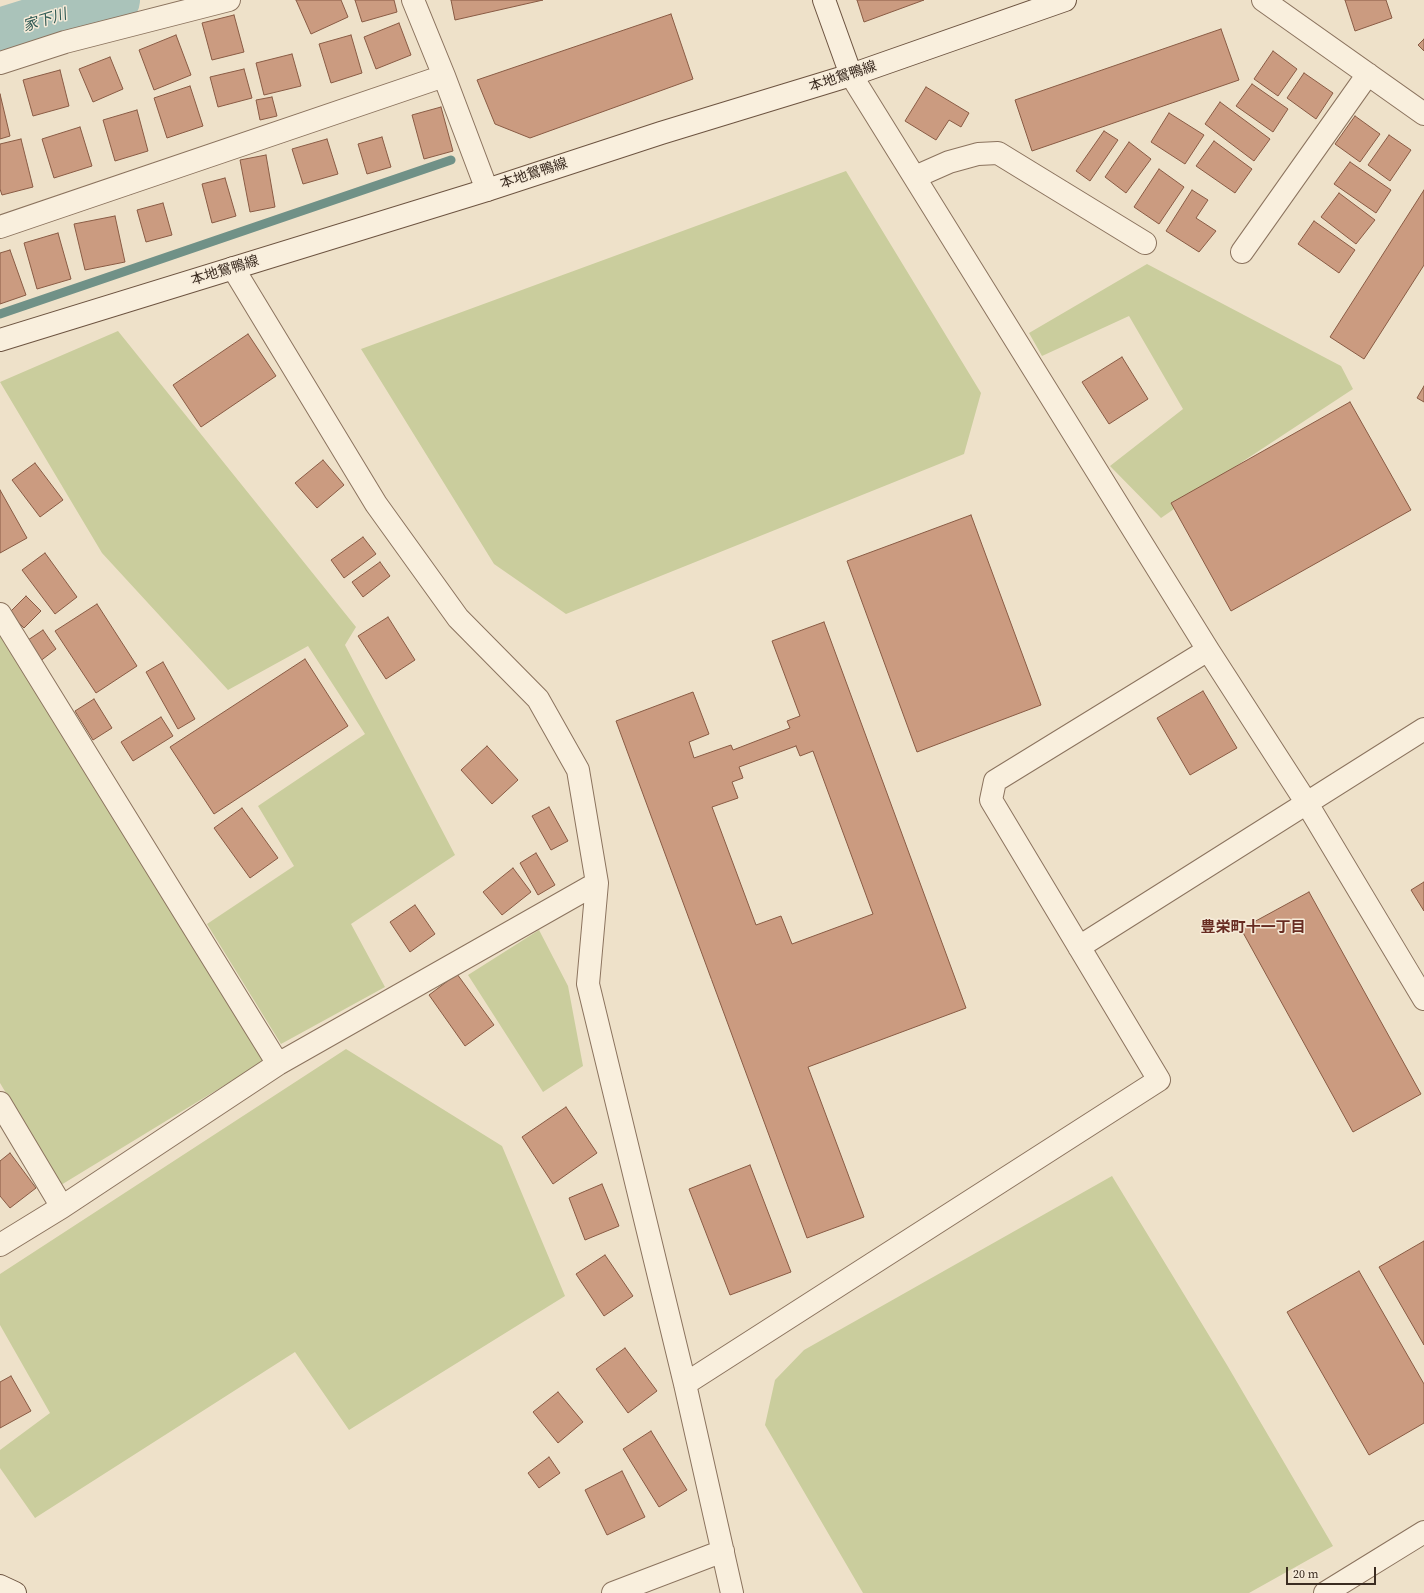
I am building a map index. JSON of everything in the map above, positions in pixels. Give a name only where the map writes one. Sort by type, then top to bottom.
[{"type":"street","points":[[0,63],[65,42],[229,0]]},
{"type":"street","points":[[413,0],[444,76],[487,190]]},
{"type":"street","points":[[824,0],[851,75],[1208,650],[1306,802],[1424,999]]},
{"type":"street","name":"本地鴛鴨線","points":[[0,340],[487,190],[661,133],[851,75],[1065,0]]},
{"type":"street","points":[[1263,0],[1424,114]]},
{"type":"street","points":[[1242,252],[1368,74]]},
{"type":"street","points":[[0,228],[444,76]]},
{"type":"street","points":[[915,177],[949,162],[978,154],[998,153],[1146,243]]},
{"type":"street","points":[[233,268],[381,510],[458,618],[538,699],[578,770],[597,884],[588,984],[684,1384],[732,1593]]},
{"type":"street","points":[[0,614],[278,1064]]},
{"type":"street","points":[[684,1384],[1159,1080],[991,800],[995,781],[1208,650]]},
{"type":"street","points":[[1079,947],[1306,802],[1424,729]]},
{"type":"street","points":[[0,1245],[278,1064],[597,884]]},
{"type":"street","points":[[0,1103],[62,1206]]},
{"type":"street","points":[[1325,1593],[1424,1532]]},
{"type":"street","points":[[613,1593],[723,1551]]},
{"type":"green space","points":[[846,171],[981,393],[964,454],[566,614],[494,564],[361,349]]},
{"type":"green space","points":[[1147,264],[1341,366],[1353,389],[1245,460],[1161,518],[1110,466],[1183,409],[1129,316],[1042,356],[1029,333]]},
{"type":"green space","points":[[118,331],[356,627],[345,645],[455,855],[351,924],[385,987],[281,1044],[207,924],[294,866],[258,806],[365,734],[308,646],[228,690],[102,553],[0,382]]},
{"type":"green space","points":[[0,631],[266,1060],[61,1185],[0,1083]]},
{"type":"green space","points":[[539,930],[568,986],[583,1066],[543,1092],[468,975]]},
{"type":"green space","points":[[346,1049],[502,1146],[565,1296],[349,1430],[295,1352],[35,1518],[0,1468],[0,1450],[50,1413],[0,1325],[0,1274]]},
{"type":"green space","points":[[1112,1176],[1227,1365],[1333,1546],[1249,1593],[863,1593],[765,1425],[775,1380],[804,1350]]},
{"type":"building","points":[[296,0],[341,0],[348,17],[311,34]]},
{"type":"building","points":[[355,0],[394,0],[397,12],[362,22]]},
{"type":"building","points":[[451,0],[543,0],[455,20]]},
{"type":"building","points":[[857,0],[924,0],[864,22]]},
{"type":"building","points":[[1345,0],[1386,0],[1392,18],[1355,31]]},
{"type":"building","points":[[671,14],[693,79],[530,138],[495,124],[477,80]]},
{"type":"building","points":[[234,15],[244,52],[212,60],[202,23]]},
{"type":"building","points":[[399,23],[411,55],[376,69],[364,37]]},
{"type":"building","points":[[1221,29],[1239,80],[1032,151],[1015,100]]},
{"type":"building","points":[[176,35],[191,75],[154,90],[139,50]]},
{"type":"building","points":[[351,35],[362,73],[331,83],[319,44]]},
{"type":"building","points":[[1424,39],[1424,51],[1418,45]]},
{"type":"building","points":[[1273,51],[1297,69],[1278,96],[1254,79]]},
{"type":"building","points":[[292,54],[301,86],[264,95],[256,63]]},
{"type":"building","points":[[110,57],[123,89],[93,102],[79,69]]},
{"type":"building","points":[[244,69],[252,98],[218,107],[210,77]]},
{"type":"building","points":[[60,70],[69,106],[33,116],[23,80]]},
{"type":"building","points":[[1304,73],[1333,93],[1316,119],[1287,98]]},
{"type":"building","points":[[1252,84],[1288,109],[1273,132],[1236,106]]},
{"type":"building","points":[[190,86],[203,126],[167,138],[154,98]]},
{"type":"building","points":[[926,87],[969,113],[961,127],[949,120],[936,140],[905,121]]},
{"type":"building","points":[[0,94],[10,136],[0,139]]},
{"type":"building","points":[[272,97],[277,116],[260,120],[256,100]]},
{"type":"building","points":[[1220,102],[1270,139],[1254,161],[1205,124]]},
{"type":"building","points":[[441,107],[453,151],[424,159],[412,115]]},
{"type":"building","points":[[137,110],[148,151],[115,161],[103,120]]},
{"type":"building","points":[[1169,113],[1204,135],[1185,164],[1151,142]]},
{"type":"building","points":[[1355,116],[1380,134],[1360,162],[1335,144]]},
{"type":"building","points":[[80,127],[92,166],[54,178],[42,139]]},
{"type":"building","points":[[1104,131],[1118,140],[1090,181],[1076,171]]},
{"type":"building","points":[[1389,135],[1411,150],[1390,181],[1368,165]]},
{"type":"building","points":[[382,137],[391,167],[367,174],[358,144]]},
{"type":"building","points":[[21,139],[33,187],[2,195],[0,189],[0,144]]},
{"type":"building","points":[[327,139],[338,174],[303,184],[292,149]]},
{"type":"building","points":[[1214,141],[1252,169],[1235,193],[1196,166]]},
{"type":"building","points":[[1129,142],[1151,159],[1126,193],[1105,177]]},
{"type":"building","points":[[266,155],[275,207],[250,212],[240,160]]},
{"type":"building","points":[[1350,162],[1391,190],[1376,213],[1334,184]]},
{"type":"building","points":[[1159,169],[1184,187],[1159,224],[1134,207]]},
{"type":"building","points":[[225,178],[236,216],[212,223],[202,184]]},
{"type":"building","points":[[1192,190],[1208,200],[1196,218],[1216,231],[1199,252],[1166,231]]},
{"type":"building","points":[[1424,190],[1424,265],[1364,359],[1330,337]]},
{"type":"building","points":[[1339,193],[1375,220],[1356,244],[1321,217]]},
{"type":"building","points":[[163,203],[172,235],[146,242],[137,210]]},
{"type":"building","points":[[115,216],[125,262],[85,270],[74,224]]},
{"type":"building","points":[[1314,221],[1355,250],[1339,273],[1298,244]]},
{"type":"building","points":[[58,233],[71,279],[37,289],[24,243]]},
{"type":"building","points":[[10,250],[26,295],[0,304],[0,253]]},
{"type":"building","points":[[248,334],[276,376],[201,427],[173,385]]},
{"type":"building","points":[[1122,357],[1148,399],[1109,424],[1082,382]]},
{"type":"building","points":[[1424,386],[1424,402],[1417,398]]},
{"type":"building","points":[[1350,402],[1411,510],[1231,611],[1171,503]]},
{"type":"building","points":[[323,460],[344,485],[317,508],[295,483]]},
{"type":"building","points":[[35,463],[63,500],[40,517],[12,480]]},
{"type":"building","points":[[0,490],[27,538],[0,553]]},
{"type":"building","points":[[971,515],[1041,705],[917,752],[847,561]]},
{"type":"building","points":[[363,537],[376,554],[344,578],[331,560]]},
{"type":"building","points":[[45,553],[77,597],[55,614],[22,570]]},
{"type":"building","points":[[380,562],[390,576],[363,597],[352,582]]},
{"type":"building","points":[[26,596],[41,611],[24,628],[9,613]]},
{"type":"building","points":[[97,604],[137,666],[96,693],[55,631]]},
{"type":"building","points":[[388,617],[415,660],[386,679],[358,636]]},
{"type":"building","points":[[824,622],[966,1008],[808,1067],[864,1217],[807,1238],[616,721],[693,692],[709,734],[689,742],[694,758],[731,745],[733,750],[790,728],[787,721],[800,716],[772,641]],"holes":[[[796,746],[800,756],[813,751],[873,914],[792,944],[781,916],[756,925],[712,807],[738,798],[732,782],[743,778],[739,767]]]},
{"type":"building","points":[[43,630],[56,649],[39,662],[25,642]]},
{"type":"building","points":[[305,659],[348,726],[214,814],[170,747]]},
{"type":"building","points":[[163,662],[195,719],[178,729],[146,672]]},
{"type":"building","points":[[1203,691],[1237,748],[1190,775],[1157,718]]},
{"type":"building","points":[[94,699],[112,728],[93,740],[75,711]]},
{"type":"building","points":[[161,717],[173,736],[133,761],[121,742]]},
{"type":"building","points":[[487,746],[518,780],[492,804],[461,770]]},
{"type":"building","points":[[549,807],[568,841],[551,850],[532,816]]},
{"type":"building","points":[[242,808],[278,858],[250,878],[214,828]]},
{"type":"building","points":[[536,853],[555,885],[538,895],[520,863]]},
{"type":"building","points":[[513,868],[531,892],[502,915],[483,892]]},
{"type":"building","points":[[1424,882],[1424,911],[1411,890]]},
{"type":"building","points":[[1309,892],[1421,1094],[1353,1132],[1241,929]]},
{"type":"building","points":[[415,905],[435,934],[410,952],[390,922]]},
{"type":"building","points":[[457,974],[494,1025],[465,1046],[429,995]]},
{"type":"building","points":[[566,1107],[597,1153],[553,1184],[522,1137]]},
{"type":"building","points":[[10,1153],[36,1188],[10,1208],[0,1196],[0,1161]]},
{"type":"building","points":[[750,1165],[791,1272],[730,1295],[689,1189]]},
{"type":"building","points":[[602,1184],[619,1226],[585,1240],[569,1198]]},
{"type":"building","points":[[1424,1241],[1424,1345],[1379,1267]]},
{"type":"building","points":[[605,1255],[633,1296],[604,1316],[576,1274]]},
{"type":"building","points":[[1359,1271],[1424,1384],[1424,1423],[1369,1455],[1287,1312]]},
{"type":"building","points":[[625,1348],[657,1391],[628,1413],[596,1369]]},
{"type":"building","points":[[11,1376],[31,1411],[0,1428],[0,1382]]},
{"type":"building","points":[[558,1392],[583,1422],[558,1443],[533,1412]]},
{"type":"building","points":[[651,1431],[687,1490],[659,1507],[623,1449]]},
{"type":"building","points":[[549,1457],[560,1473],[539,1488],[528,1473]]},
{"type":"building","points":[[622,1471],[645,1517],[607,1535],[585,1490]]},
{"type":"waterway","name":"家下川","points":[[0,35],[113,0]]},
{"type":"waterway","points":[[0,314],[451,160]]},
{"type":"district","name":"豊栄町十一丁目","points":[[1253,928]]}]
